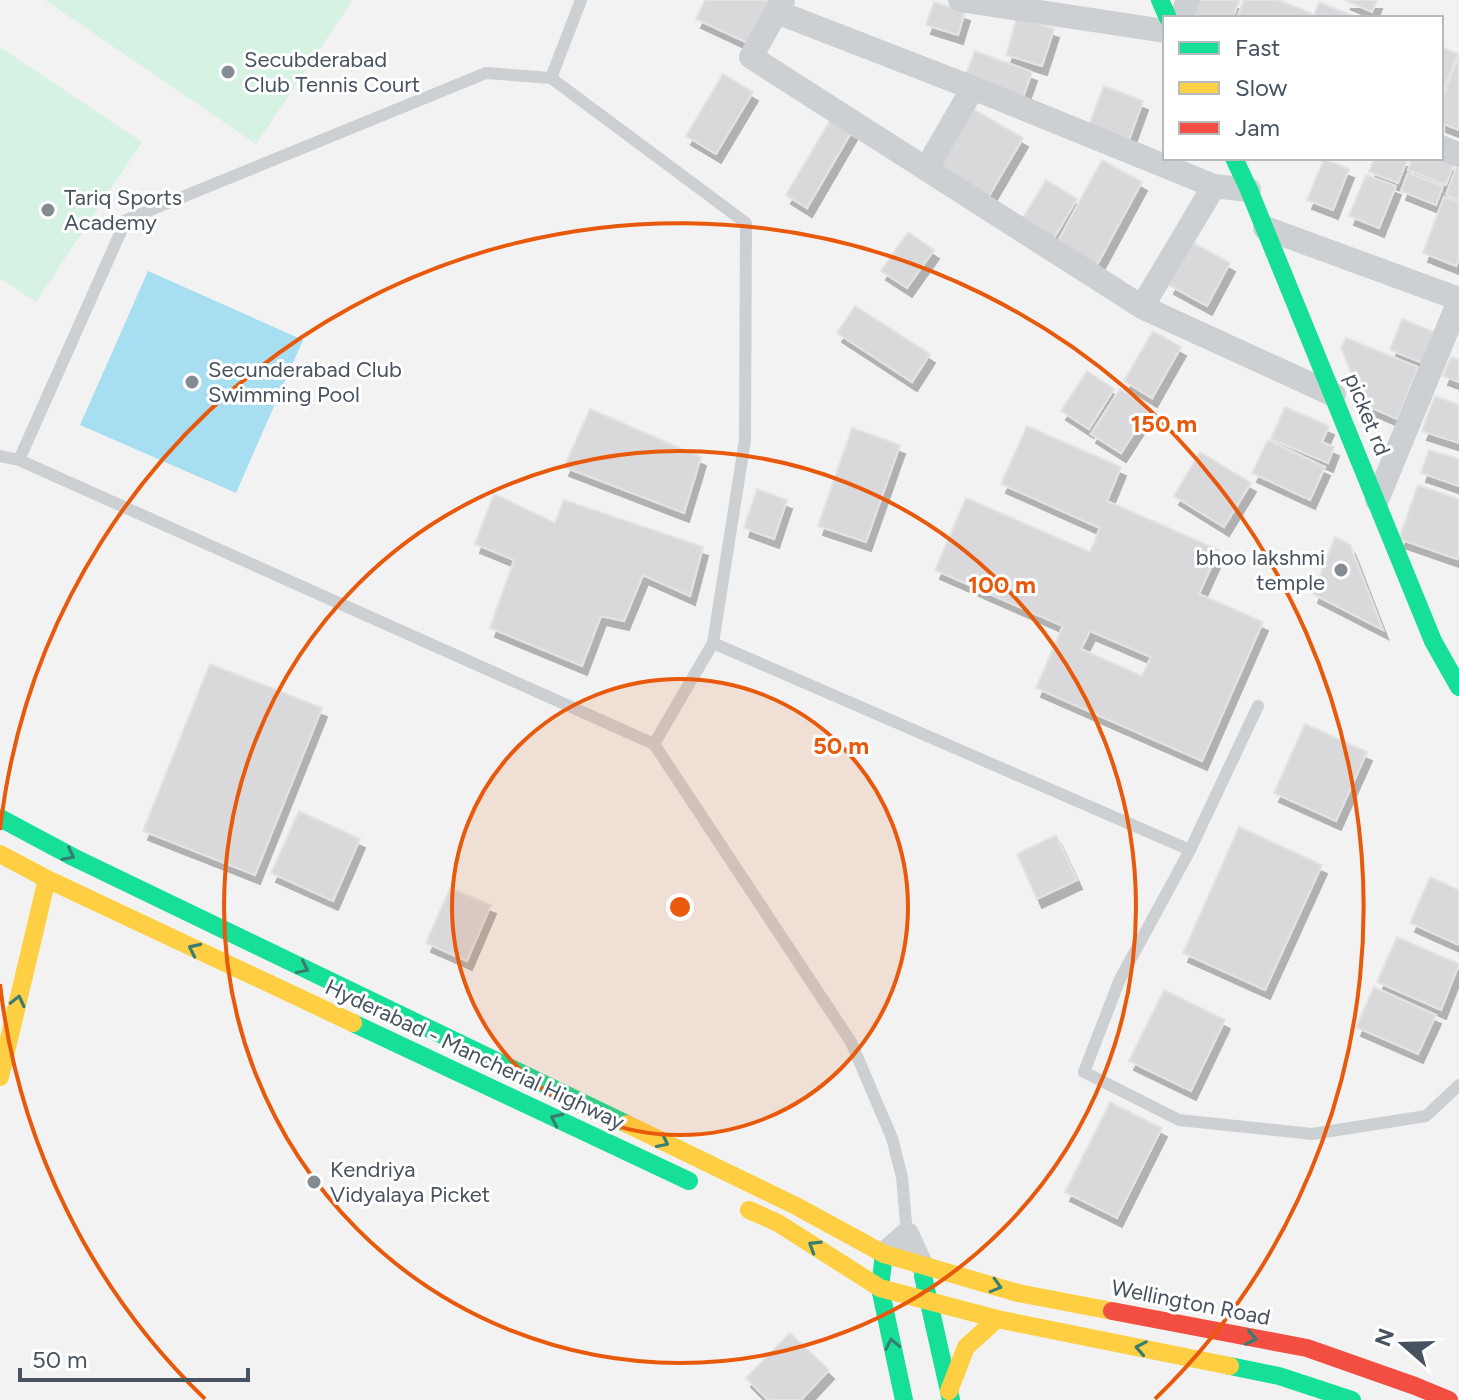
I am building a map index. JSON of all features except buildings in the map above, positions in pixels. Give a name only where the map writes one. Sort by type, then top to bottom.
[{"type":"main road","name":"picket rd","points":[[1235,160],[1433,641],[1459,687]]},
{"type":"main road","name":"Hyderabad - Mancherial Highway","points":[[0,818],[73,857],[796,1206],[884,1254],[921,1264]]},
{"type":"main road","name":"Hyderabad - Mancherial Highway","points":[[0,854],[706,1190]]},
{"type":"main road","points":[[0,1077],[47,879]]},
{"type":"main road","points":[[735,1203],[778,1223],[880,1288],[997,1319],[1279,1376],[1352,1400]]},
{"type":"main road","points":[[884,1254],[880,1288],[904,1400]]},
{"type":"main road","points":[[921,1264],[950,1396]]},
{"type":"main road","name":"Wellington Road","points":[[921,1264],[1018,1293],[1307,1348],[1449,1400]]},
{"type":"main road","points":[[950,1396],[966,1347],[997,1319]]},
{"type":"street","points":[[960,0],[1163,31]]},
{"type":"street","points":[[1249,190],[1214,186],[780,6],[751,57],[1142,307],[1334,395]]},
{"type":"street","points":[[926,169],[973,88]]},
{"type":"street","points":[[1142,307],[1214,186]]},
{"type":"street","points":[[1265,228],[1459,300],[1377,500]]},
{"type":"street","points":[[884,1254],[907,1234],[921,1264]]},
{"type":"lane","points":[[551,78],[581,0]]},
{"type":"lane","points":[[19,460],[126,220],[486,73],[551,78],[746,223],[745,440],[713,643],[654,744]]},
{"type":"lane","points":[[0,456],[19,460],[654,744],[851,1042],[892,1138],[902,1177],[907,1234]]},
{"type":"lane","points":[[713,643],[1190,850]]},
{"type":"lane","points":[[1258,706],[1190,850],[1120,979],[1084,1072],[1179,1120],[1312,1134],[1426,1116],[1459,1085]]},
{"type":"green space","name":"Secubderabad Club Tennis Court","points":[[45,0],[353,0],[256,144]]},
{"type":"green space","name":"Tariq Sports Academy","points":[[0,47],[142,142],[36,302],[0,278]]},
{"type":"water","name":"Secunderabad Club Swimming Pool","points":[[148,271],[303,340],[236,493],[80,425]]},
{"type":"traffic: fast","points":[[1160,0],[1167,16]]},
{"type":"traffic: fast","points":[[1235,160],[1433,641],[1459,687]]},
{"type":"traffic: fast","points":[[0,818],[73,857],[627,1124]]},
{"type":"traffic: fast","points":[[353,1023],[689,1181]]},
{"type":"traffic: fast","points":[[883,1262],[880,1288],[904,1400]]},
{"type":"traffic: fast","points":[[923,1276],[951,1400]]},
{"type":"traffic: fast","points":[[1230,1366],[1279,1376],[1352,1400]]},
{"type":"traffic: slow","points":[[0,854],[353,1023]]},
{"type":"traffic: slow","points":[[0,1077],[47,879]]},
{"type":"traffic: slow","points":[[627,1124],[796,1206],[884,1254],[1018,1293],[1112,1311]]},
{"type":"traffic: slow","points":[[749,1210],[778,1223],[880,1288],[997,1319],[1230,1366]]},
{"type":"traffic: slow","points":[[949,1391],[966,1347],[997,1319]]},
{"type":"traffic: jam","points":[[1112,1311],[1307,1348],[1449,1400]]},
{"type":"place","name":"Secubderabad Club Tennis Court","points":[[228,72]]},
{"type":"place","name":"Tariq Sports Academy","points":[[48,210]]},
{"type":"place","name":"Secunderabad Club Swimming Pool","points":[[192,382]]},
{"type":"place","name":"bhoo lakshmi temple","points":[[1341,570]]},
{"type":"place","name":"Kendriya Vidyalaya Picket","points":[[314,1182]]}]
